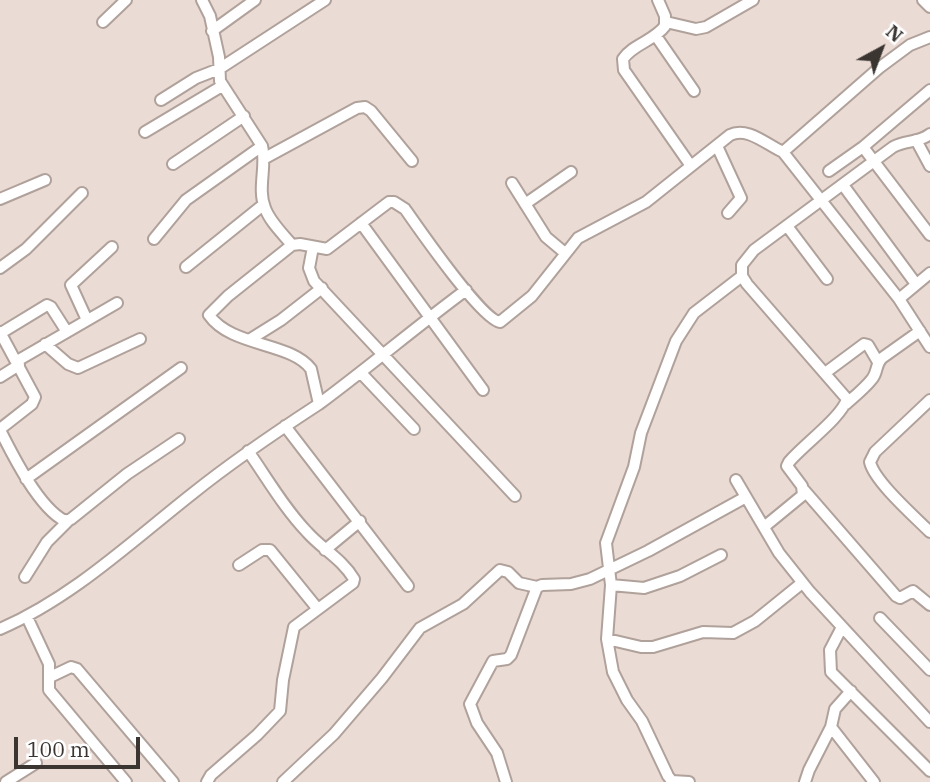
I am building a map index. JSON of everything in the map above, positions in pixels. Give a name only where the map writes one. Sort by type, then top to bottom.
[{"type":"street","points":[[103,22],[126,0]]},
{"type":"street","points":[[202,0],[208,9],[219,57],[222,86],[262,146],[265,158],[263,205],[292,245]]},
{"type":"street","points":[[212,31],[255,0]]},
{"type":"street","points":[[161,100],[196,78],[219,69],[325,0]]},
{"type":"street","points":[[658,0],[666,22],[663,30],[628,51],[623,58],[624,70],[691,166]]},
{"type":"street","points":[[666,22],[696,29],[706,27],[753,0]]},
{"type":"street","points":[[923,0],[930,7]]},
{"type":"street","points":[[656,36],[694,91]]},
{"type":"street","points":[[783,152],[879,68],[910,45],[930,37]]},
{"type":"street","points":[[145,132],[222,86]]},
{"type":"street","points":[[829,171],[863,147],[930,90]]},
{"type":"street","points":[[265,158],[357,108],[365,107],[372,111],[412,161]]},
{"type":"street","points":[[173,164],[244,116]]},
{"type":"street","points":[[319,404],[311,369],[307,364],[223,328],[211,318],[210,313],[292,245],[327,249],[389,202],[399,204],[466,290],[491,319],[500,322],[532,296],[578,238],[630,212],[735,132],[783,152],[898,299],[930,347]]},
{"type":"street","points":[[846,404],[845,396],[742,276],[742,265],[746,258],[787,226],[902,142],[930,134]]},
{"type":"street","points":[[916,140],[930,166]]},
{"type":"street","points":[[154,239],[186,200],[262,146]]},
{"type":"street","points":[[717,146],[741,198],[728,213]]},
{"type":"street","points":[[863,147],[930,235]]},
{"type":"street","points":[[525,204],[570,172]]},
{"type":"street","points":[[1,195],[45,180]]},
{"type":"street","points":[[512,183],[546,237],[565,253]]},
{"type":"street","points":[[843,185],[916,284]]},
{"type":"street","points":[[0,268],[26,249],[82,193]]},
{"type":"street","points":[[186,267],[263,205]]},
{"type":"street","points":[[361,223],[482,390]]},
{"type":"street","points":[[787,226],[827,279]]},
{"type":"street","points":[[87,320],[71,285],[112,247]]},
{"type":"street","points":[[313,247],[310,274],[321,288],[516,496]]},
{"type":"street","points":[[898,299],[930,273]]},
{"type":"street","points":[[689,782],[671,781],[658,760],[642,722],[621,690],[613,672],[607,639],[611,585],[607,536],[634,467],[640,433],[676,341],[694,313],[742,276]]},
{"type":"street","points":[[249,340],[281,320],[321,288]]},
{"type":"street","points":[[0,629],[27,617],[80,584],[248,451],[361,373],[466,290]]},
{"type":"street","points":[[0,377],[45,344],[117,303]]},
{"type":"street","points":[[67,332],[47,305],[0,332],[33,393],[34,401],[0,430],[26,479],[57,516],[68,521]]},
{"type":"street","points":[[920,331],[877,362],[874,376],[787,466],[804,490],[895,596],[900,598],[914,591],[930,605]]},
{"type":"street","points":[[45,344],[68,364],[78,368],[140,339]]},
{"type":"street","points":[[825,373],[864,344],[877,362]]},
{"type":"street","points":[[26,479],[181,369]]},
{"type":"street","points":[[361,373],[414,429]]},
{"type":"street","points":[[928,407],[875,452],[870,462],[873,471],[930,532]]},
{"type":"street","points":[[285,426],[408,586]]},
{"type":"street","points":[[25,577],[47,542],[68,521],[127,474],[179,439]]},
{"type":"street","points":[[207,782],[211,775],[280,711],[283,680],[294,627],[353,583],[354,579],[341,562],[325,550],[294,518],[248,451]]},
{"type":"street","points":[[736,480],[779,553],[802,583],[930,722]]},
{"type":"street","points":[[764,527],[800,498],[804,490]]},
{"type":"street","points":[[506,782],[497,753],[477,723],[470,704],[493,661],[507,659],[511,655],[537,587],[542,584],[582,582],[648,551],[746,497]]},
{"type":"street","points":[[325,550],[360,522]]},
{"type":"street","points":[[239,565],[262,550],[271,550],[317,608]]},
{"type":"street","points":[[611,585],[644,589],[680,576],[721,555]]},
{"type":"street","points":[[283,782],[342,725],[383,678],[420,628],[463,604],[500,570],[509,572],[519,583],[537,587]]},
{"type":"street","points":[[607,639],[653,647],[703,632],[739,631],[802,583]]},
{"type":"street","points":[[27,617],[49,664],[49,690],[100,749],[123,781]]},
{"type":"street","points":[[880,618],[930,670]]},
{"type":"street","points":[[842,627],[831,650],[831,672],[930,771]]},
{"type":"street","points":[[50,677],[71,667],[77,669],[173,782]]},
{"type":"street","points":[[805,782],[831,727],[835,709],[851,691]]},
{"type":"street","points":[[831,727],[874,782]]},
{"type":"street","points":[[6,782],[36,763]]}]
